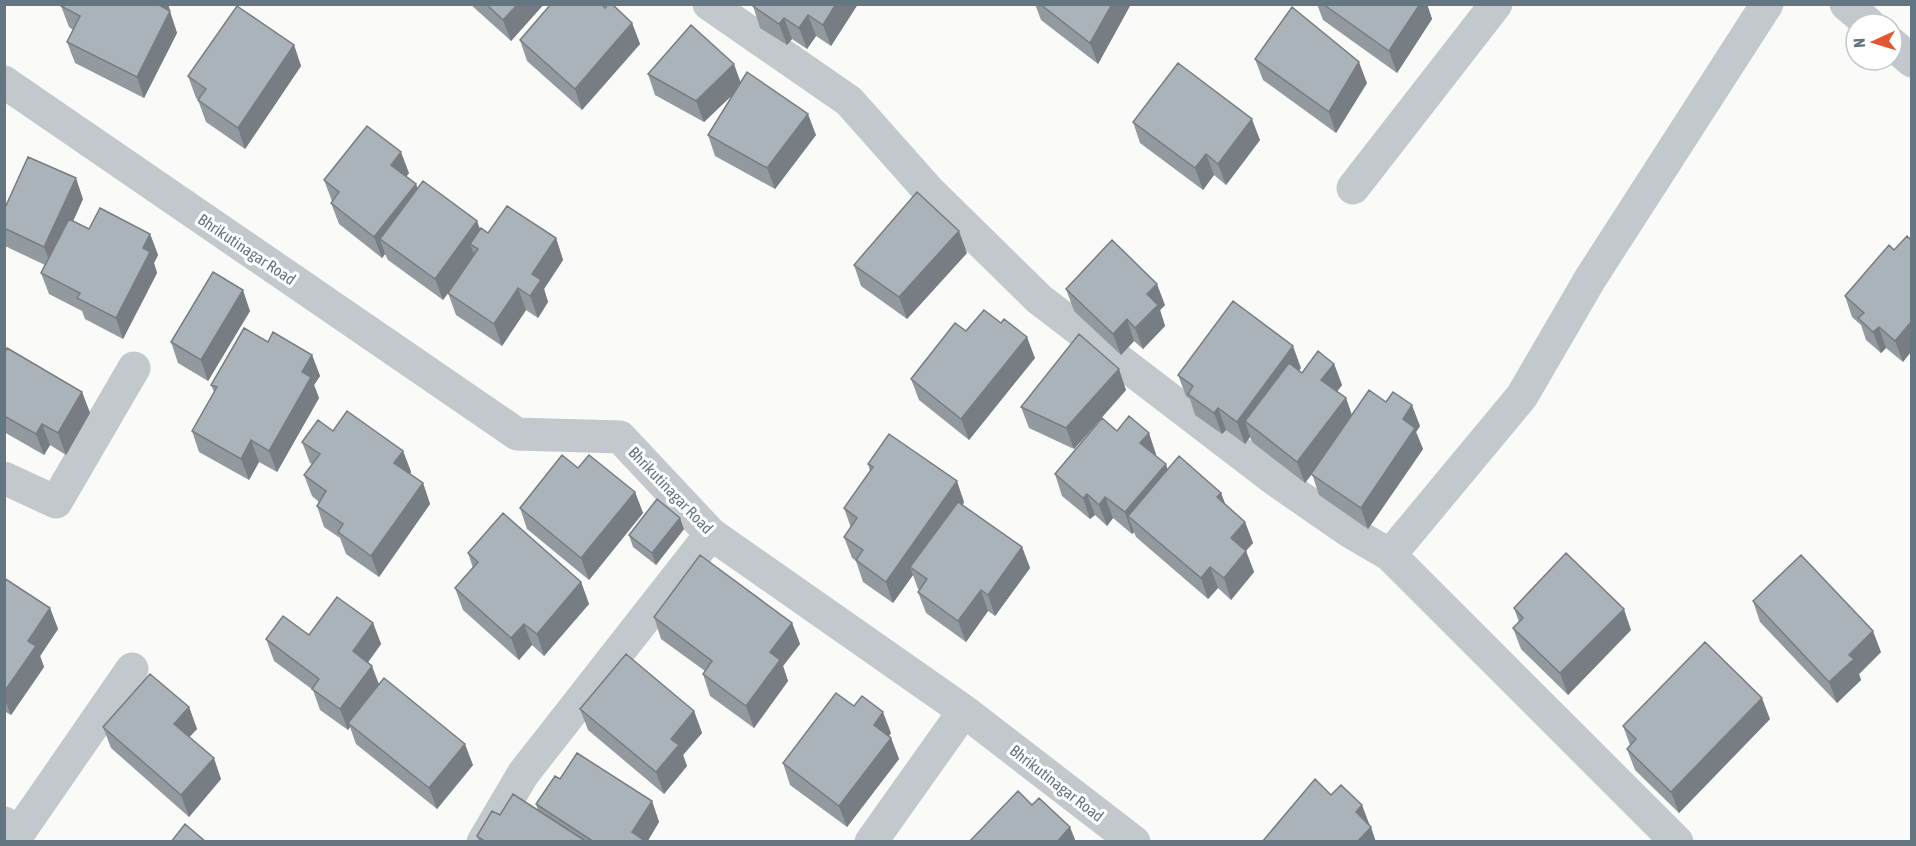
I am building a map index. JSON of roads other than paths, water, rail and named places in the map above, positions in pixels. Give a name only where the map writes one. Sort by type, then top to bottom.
[{"type":"street","points":[[709,4],[849,101],[929,190],[1039,298],[1275,479],[1349,531],[1390,555],[1677,842]]},
{"type":"street","points":[[1353,188],[1496,4]]},
{"type":"street","points":[[1390,555],[1522,396],[1590,279],[1767,4]]},
{"type":"street","name":"Bhrikutinagar Road","points":[[4,82],[516,434],[620,437],[711,534],[964,711],[1134,842]]},
{"type":"street","points":[[4,478],[56,502],[134,368]]},
{"type":"street","points":[[483,842],[523,774],[711,534]]},
{"type":"street","points":[[4,824],[20,831],[132,669]]},
{"type":"street","points":[[871,842],[964,711]]}]
